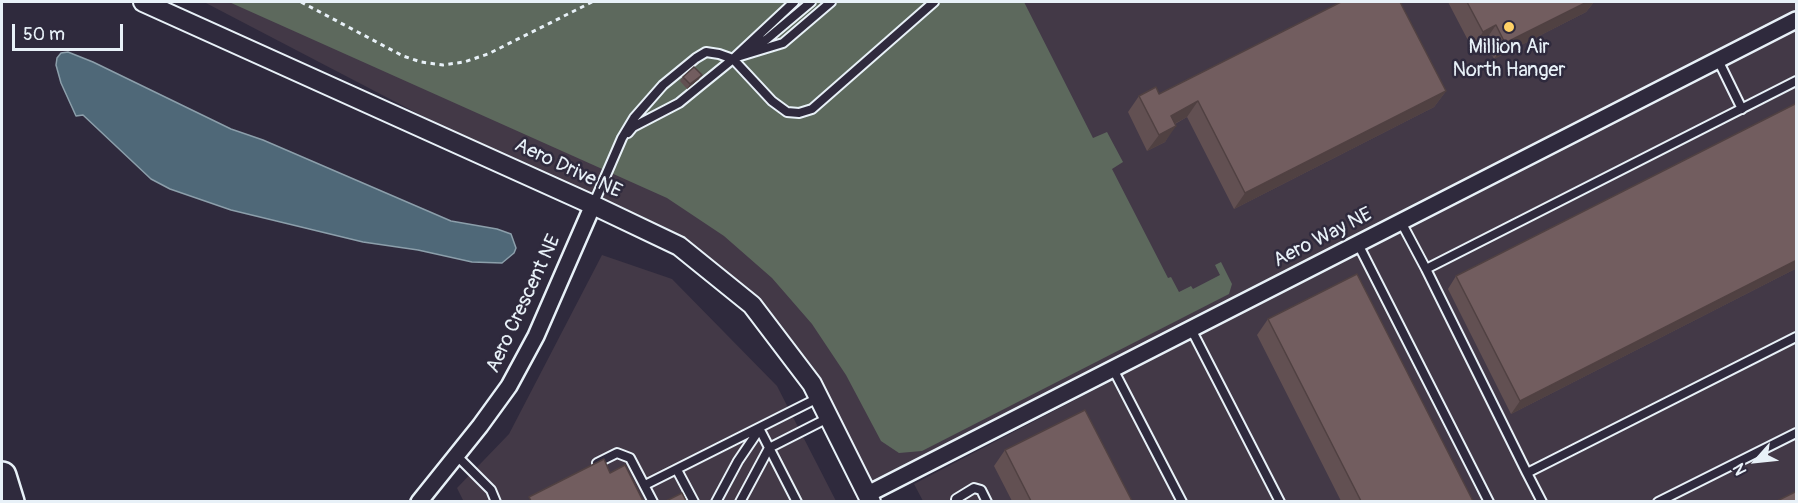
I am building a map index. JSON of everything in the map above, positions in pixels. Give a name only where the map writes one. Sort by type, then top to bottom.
[{"type":"highway","points":[[2,477],[9,501]]},
{"type":"street","name":"Aero Drive NE","points":[[143,2],[679,246],[752,305],[812,384],[870,498]]},
{"type":"street","name":"Aero Way NE","points":[[870,498],[1113,369],[1797,20]]},
{"type":"street","name":"Aero Crescent NE","points":[[419,501],[480,426],[509,386],[536,336],[593,205]]},
{"type":"lane","points":[[622,138],[633,127],[679,103],[733,59],[794,2]]},
{"type":"lane","points":[[733,59],[767,39],[811,2]]},
{"type":"lane","points":[[733,59],[783,43],[831,2]]},
{"type":"lane","points":[[593,205],[622,138],[634,118],[663,85],[706,52],[733,59],[772,101],[787,112],[799,113],[812,109],[934,2]]},
{"type":"lane","points":[[1718,60],[1742,109]]},
{"type":"lane","points":[[1426,269],[1797,81]]},
{"type":"lane","points":[[1401,222],[1542,501]]},
{"type":"lane","points":[[1358,244],[1489,501]]},
{"type":"lane","points":[[1191,329],[1280,501]]},
{"type":"lane","points":[[1527,473],[1797,337]]},
{"type":"lane","points":[[1113,369],[1182,501]]},
{"type":"lane","points":[[645,485],[818,398]]},
{"type":"lane","points":[[740,501],[769,448],[829,418]]},
{"type":"lane","points":[[759,428],[797,501]]},
{"type":"lane","points":[[716,501],[759,428]]},
{"type":"lane","points":[[1658,501],[1797,433]]},
{"type":"lane","points":[[588,468],[617,453],[630,459],[653,501]]},
{"type":"lane","points":[[456,455],[491,490],[496,501]]},
{"type":"lane","points":[[677,470],[694,501]]},
{"type":"lane","points":[[956,501],[974,488],[981,490],[987,501]]},
{"type":"path","points":[[301,2],[403,56],[421,62],[443,64],[464,62],[488,54],[592,2]]},
{"type":"shaded area","points":[[204,2],[1796,2],[1796,501],[923,501],[914,484],[1234,317],[1232,309],[868,494],[752,305],[593,205]]},
{"type":"shaded area","points":[[602,255],[672,279],[777,386],[836,501],[464,502],[457,488],[509,434]]},
{"type":"green space","points":[[229,2],[1024,2],[1093,138],[1107,132],[1123,162],[1112,169],[1168,278],[1171,277],[1179,292],[1191,286],[1193,289],[1220,275],[1215,265],[1221,262],[1232,284],[1229,294],[922,451],[899,453],[881,441],[846,375],[812,324],[772,278],[724,236],[667,198]]},
{"type":"water","points":[[68,52],[231,129],[263,140],[451,221],[497,229],[511,234],[516,248],[514,253],[502,263],[472,262],[418,250],[363,242],[231,210],[170,189],[151,179],[83,115],[76,116],[61,83],[56,65],[61,53]]},
{"type":"building","points":[[1341,2],[1400,2],[1446,91],[1245,193],[1198,101],[1171,116],[1176,126],[1159,135],[1139,96],[1156,87],[1159,94]]},
{"type":"building","points":[[1467,2],[1587,2],[1505,43],[1496,25],[1483,32]]},
{"type":"building","points":[[694,67],[702,75],[690,84],[683,77]]},
{"type":"building","points":[[1797,103],[1797,260],[1520,401],[1456,276]]},
{"type":"building","points":[[1357,274],[1473,501],[1361,501],[1268,319]]},
{"type":"building","points":[[1085,410],[1132,501],[1031,501],[1005,450]]},
{"type":"building","points":[[604,459],[610,473],[625,465],[643,501],[531,501],[529,497]]},
{"type":"building","points":[[1797,491],[1797,501],[1777,501]]},
{"type":"building","points":[[682,493],[686,501],[666,501]]},
{"type":"place","name":"Million Air North Hanger","points":[[1509,27]]}]
